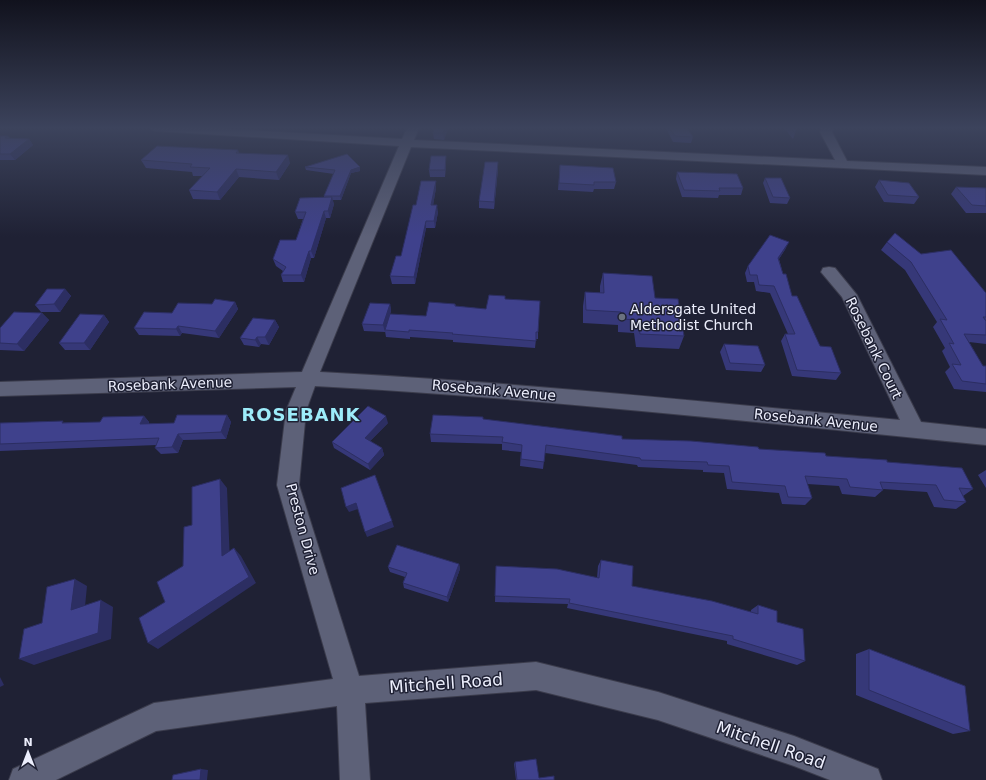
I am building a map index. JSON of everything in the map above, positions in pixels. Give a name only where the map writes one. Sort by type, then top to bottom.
[{"type":"street","name":"Preston Drive","points":[[355,780],[350,690],[288,485],[296,411],[397,164]]},
{"type":"street","points":[[851,164],[986,171]]},
{"type":"street","name":"Rosebank Court","points":[[829,272],[849,295],[914,429]]},
{"type":"street","name":"Rosebank Avenue","points":[[0,389],[308,379],[429,385],[914,429],[986,437]]},
{"type":"street","name":"Mitchell Road","points":[[24,780],[154,717],[350,690],[536,676],[658,706],[794,751],[867,780]]},
{"type":"building","points":[[192,164],[281,164],[276,172],[236,169],[217,192],[189,190],[210,168],[190,167]]},
{"type":"building","points":[[313,164],[357,164],[360,167],[351,170],[340,196],[324,196],[335,170],[305,167]]},
{"type":"building","points":[[430,164],[445,164],[445,170],[429,170]]},
{"type":"building","points":[[485,164],[498,164],[494,202],[479,201]]},
{"type":"building","points":[[560,165],[613,168],[616,182],[594,182],[594,185],[559,183]]},
{"type":"building","points":[[677,172],[737,174],[743,188],[719,188],[720,191],[684,190]]},
{"type":"building","points":[[765,178],[781,178],[790,198],[773,197]]},
{"type":"building","points":[[879,180],[909,183],[919,197],[888,195]]},
{"type":"building","points":[[421,181],[436,181],[431,205],[437,205],[434,221],[426,221],[414,277],[390,276],[396,256],[401,256],[413,205],[416,205]]},
{"type":"building","points":[[956,187],[986,188],[986,206],[972,205]]},
{"type":"building","points":[[332,197],[328,211],[324,211],[311,251],[309,251],[301,275],[281,275],[286,267],[273,259],[280,240],[296,240],[306,212],[295,212],[300,198]]},
{"type":"building","points":[[895,233],[921,254],[951,250],[986,293],[986,317],[983,317],[986,321],[986,335],[964,334],[983,366],[986,366],[986,384],[962,381],[952,364],[961,365],[949,343],[954,344],[940,319],[947,320],[911,262],[887,242]]},
{"type":"building","points":[[770,235],[789,242],[778,258],[783,274],[786,274],[792,296],[797,296],[820,346],[831,347],[841,373],[797,370],[785,334],[795,334],[774,286],[759,285],[757,275],[750,275],[748,266]]},
{"type":"building","points":[[603,273],[652,276],[655,298],[678,299],[684,336],[640,334],[638,320],[622,319],[621,312],[586,310],[585,292],[604,293]]},
{"type":"building","points":[[47,289],[65,289],[54,304],[35,305]]},
{"type":"building","points":[[489,295],[505,296],[505,299],[540,301],[536,341],[452,334],[453,333],[385,330],[390,314],[426,316],[429,302],[486,309]]},
{"type":"building","points":[[215,299],[235,302],[215,331],[178,326],[176,329],[134,328],[144,312],[172,313],[178,303],[212,304]]},
{"type":"building","points":[[370,303],[390,304],[383,325],[362,324]]},
{"type":"building","points":[[14,312],[42,313],[17,344],[0,343],[0,328]]},
{"type":"building","points":[[80,314],[104,315],[84,343],[59,343]]},
{"type":"building","points":[[253,318],[275,320],[265,337],[257,337],[255,340],[240,338]]},
{"type":"building","points":[[724,344],[758,346],[765,365],[730,363]]},
{"type":"building","points":[[368,406],[386,416],[365,438],[382,448],[368,464],[332,442]]},
{"type":"building","points":[[177,415],[227,415],[221,432],[178,434],[172,447],[155,448],[159,438],[0,444],[0,423],[63,421],[62,423],[100,422],[103,417],[144,416],[140,424],[174,423]]},
{"type":"building","points":[[433,415],[483,417],[483,419],[622,436],[622,439],[691,441],[758,447],[759,449],[825,453],[826,456],[887,460],[887,462],[962,468],[973,489],[959,488],[966,502],[944,500],[936,485],[880,482],[883,490],[850,487],[847,479],[805,476],[812,498],[788,497],[785,486],[732,482],[729,466],[708,465],[707,462],[641,460],[640,458],[546,445],[544,462],[521,459],[522,445],[502,442],[503,437],[430,434]]},
{"type":"building","points":[[375,475],[392,521],[365,532],[356,503],[346,507],[341,488]]},
{"type":"building","points":[[220,479],[222,556],[234,548],[249,577],[148,643],[139,618],[165,602],[157,582],[183,566],[184,527],[192,525],[192,487]]},
{"type":"building","points":[[397,545],[459,564],[447,597],[403,583],[407,573],[388,567]]},
{"type":"building","points":[[601,560],[633,566],[632,586],[712,601],[758,614],[758,605],[777,611],[777,622],[803,629],[805,661],[733,639],[733,636],[569,603],[570,599],[495,596],[496,566],[557,569],[599,578]]},
{"type":"building","points":[[75,579],[71,610],[101,600],[98,633],[19,659],[24,629],[42,623],[47,587]]},
{"type":"building","points":[[869,649],[965,686],[970,731],[869,690]]},
{"type":"building","points":[[536,759],[539,778],[554,776],[554,780],[517,780],[515,762]]},
{"type":"building","points":[[201,769],[200,780],[172,780],[173,775]]},
{"type":"place","name":"Aldersgate United Methodist Church","points":[[622,317]]},
{"type":"district","name":"ROSEBANK","points":[[301,414]]}]
